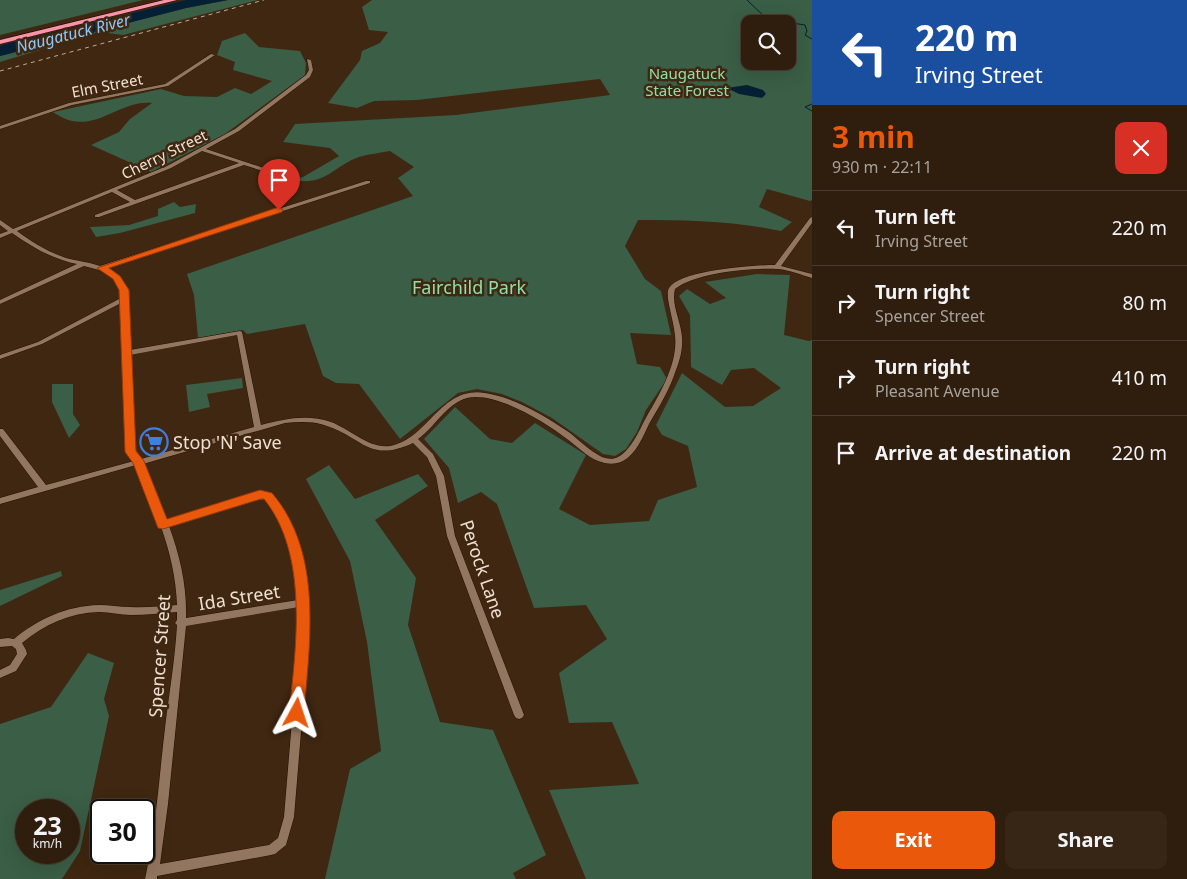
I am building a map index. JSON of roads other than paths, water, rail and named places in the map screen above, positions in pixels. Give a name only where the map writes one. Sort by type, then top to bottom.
[{"type":"highway","points":[[0,40],[159,0]]},
{"type":"highway","points":[[0,40],[173,0]]},
{"type":"street","name":"Elm Street","points":[[0,128],[71,104],[166,85],[213,55]]},
{"type":"street","name":"Cherry Street","points":[[0,236],[114,191],[170,167],[203,150],[237,130],[304,80],[310,73],[308,60]]},
{"type":"street","points":[[203,150],[271,172]]},
{"type":"street","points":[[97,216],[244,163]]},
{"type":"street","points":[[101,268],[368,182]]},
{"type":"street","points":[[114,191],[134,202]]},
{"type":"street","points":[[777,267],[812,219]]},
{"type":"street","name":"Spencer Street","points":[[0,222],[44,251],[82,264],[101,268],[117,278],[124,290],[130,452],[138,461],[163,525],[179,577],[180,623],[152,875]]},
{"type":"street","points":[[0,302],[82,264]]},
{"type":"street","points":[[0,501],[285,421],[314,420],[334,426],[382,449],[400,446],[413,438],[458,398],[470,394],[481,394],[507,402],[540,418],[599,458],[610,461],[620,460],[632,448],[672,377],[680,339],[670,295],[674,286],[683,281],[710,274],[749,268],[777,267],[812,276]]},
{"type":"street","points":[[0,358],[40,343],[125,299]]},
{"type":"street","points":[[127,353],[240,333],[258,428]]},
{"type":"street","points":[[0,431],[44,489]]},
{"type":"street","name":"Perock Lane","points":[[413,438],[430,456],[440,476],[451,536],[518,714]]},
{"type":"street","points":[[152,875],[271,850],[282,841],[289,817],[303,648],[304,603],[298,560],[279,509],[268,496],[249,498],[163,525]]},
{"type":"street","name":"Ida Street","points":[[180,623],[304,603]]},
{"type":"street","points":[[0,643],[15,643],[33,628],[52,618],[94,608],[130,611],[180,608]]},
{"type":"street","points":[[0,674],[13,668],[21,659],[22,650],[15,643]]},
{"type":"water","name":"Naugatuck River","points":[[186,0],[228,0],[186,8],[0,56],[0,46],[2,45]]},
{"type":"water","points":[[747,85],[763,90],[766,94],[762,98],[739,94],[727,88]]},
{"type":"waterway","points":[[747,0],[767,19],[805,25],[807,31],[805,35],[812,39]]},
{"type":"waterway","points":[[812,104],[805,107],[812,111]]},
{"type":"railway","points":[[0,71],[264,0]]},
{"type":"place","name":"Stop 'N' Save","points":[[154,442]]},
{"type":"park label","name":"Naugatuck State Forest","points":[[687,82]]},
{"type":"park label","name":"Fairchild Park","points":[[469,287]]}]
